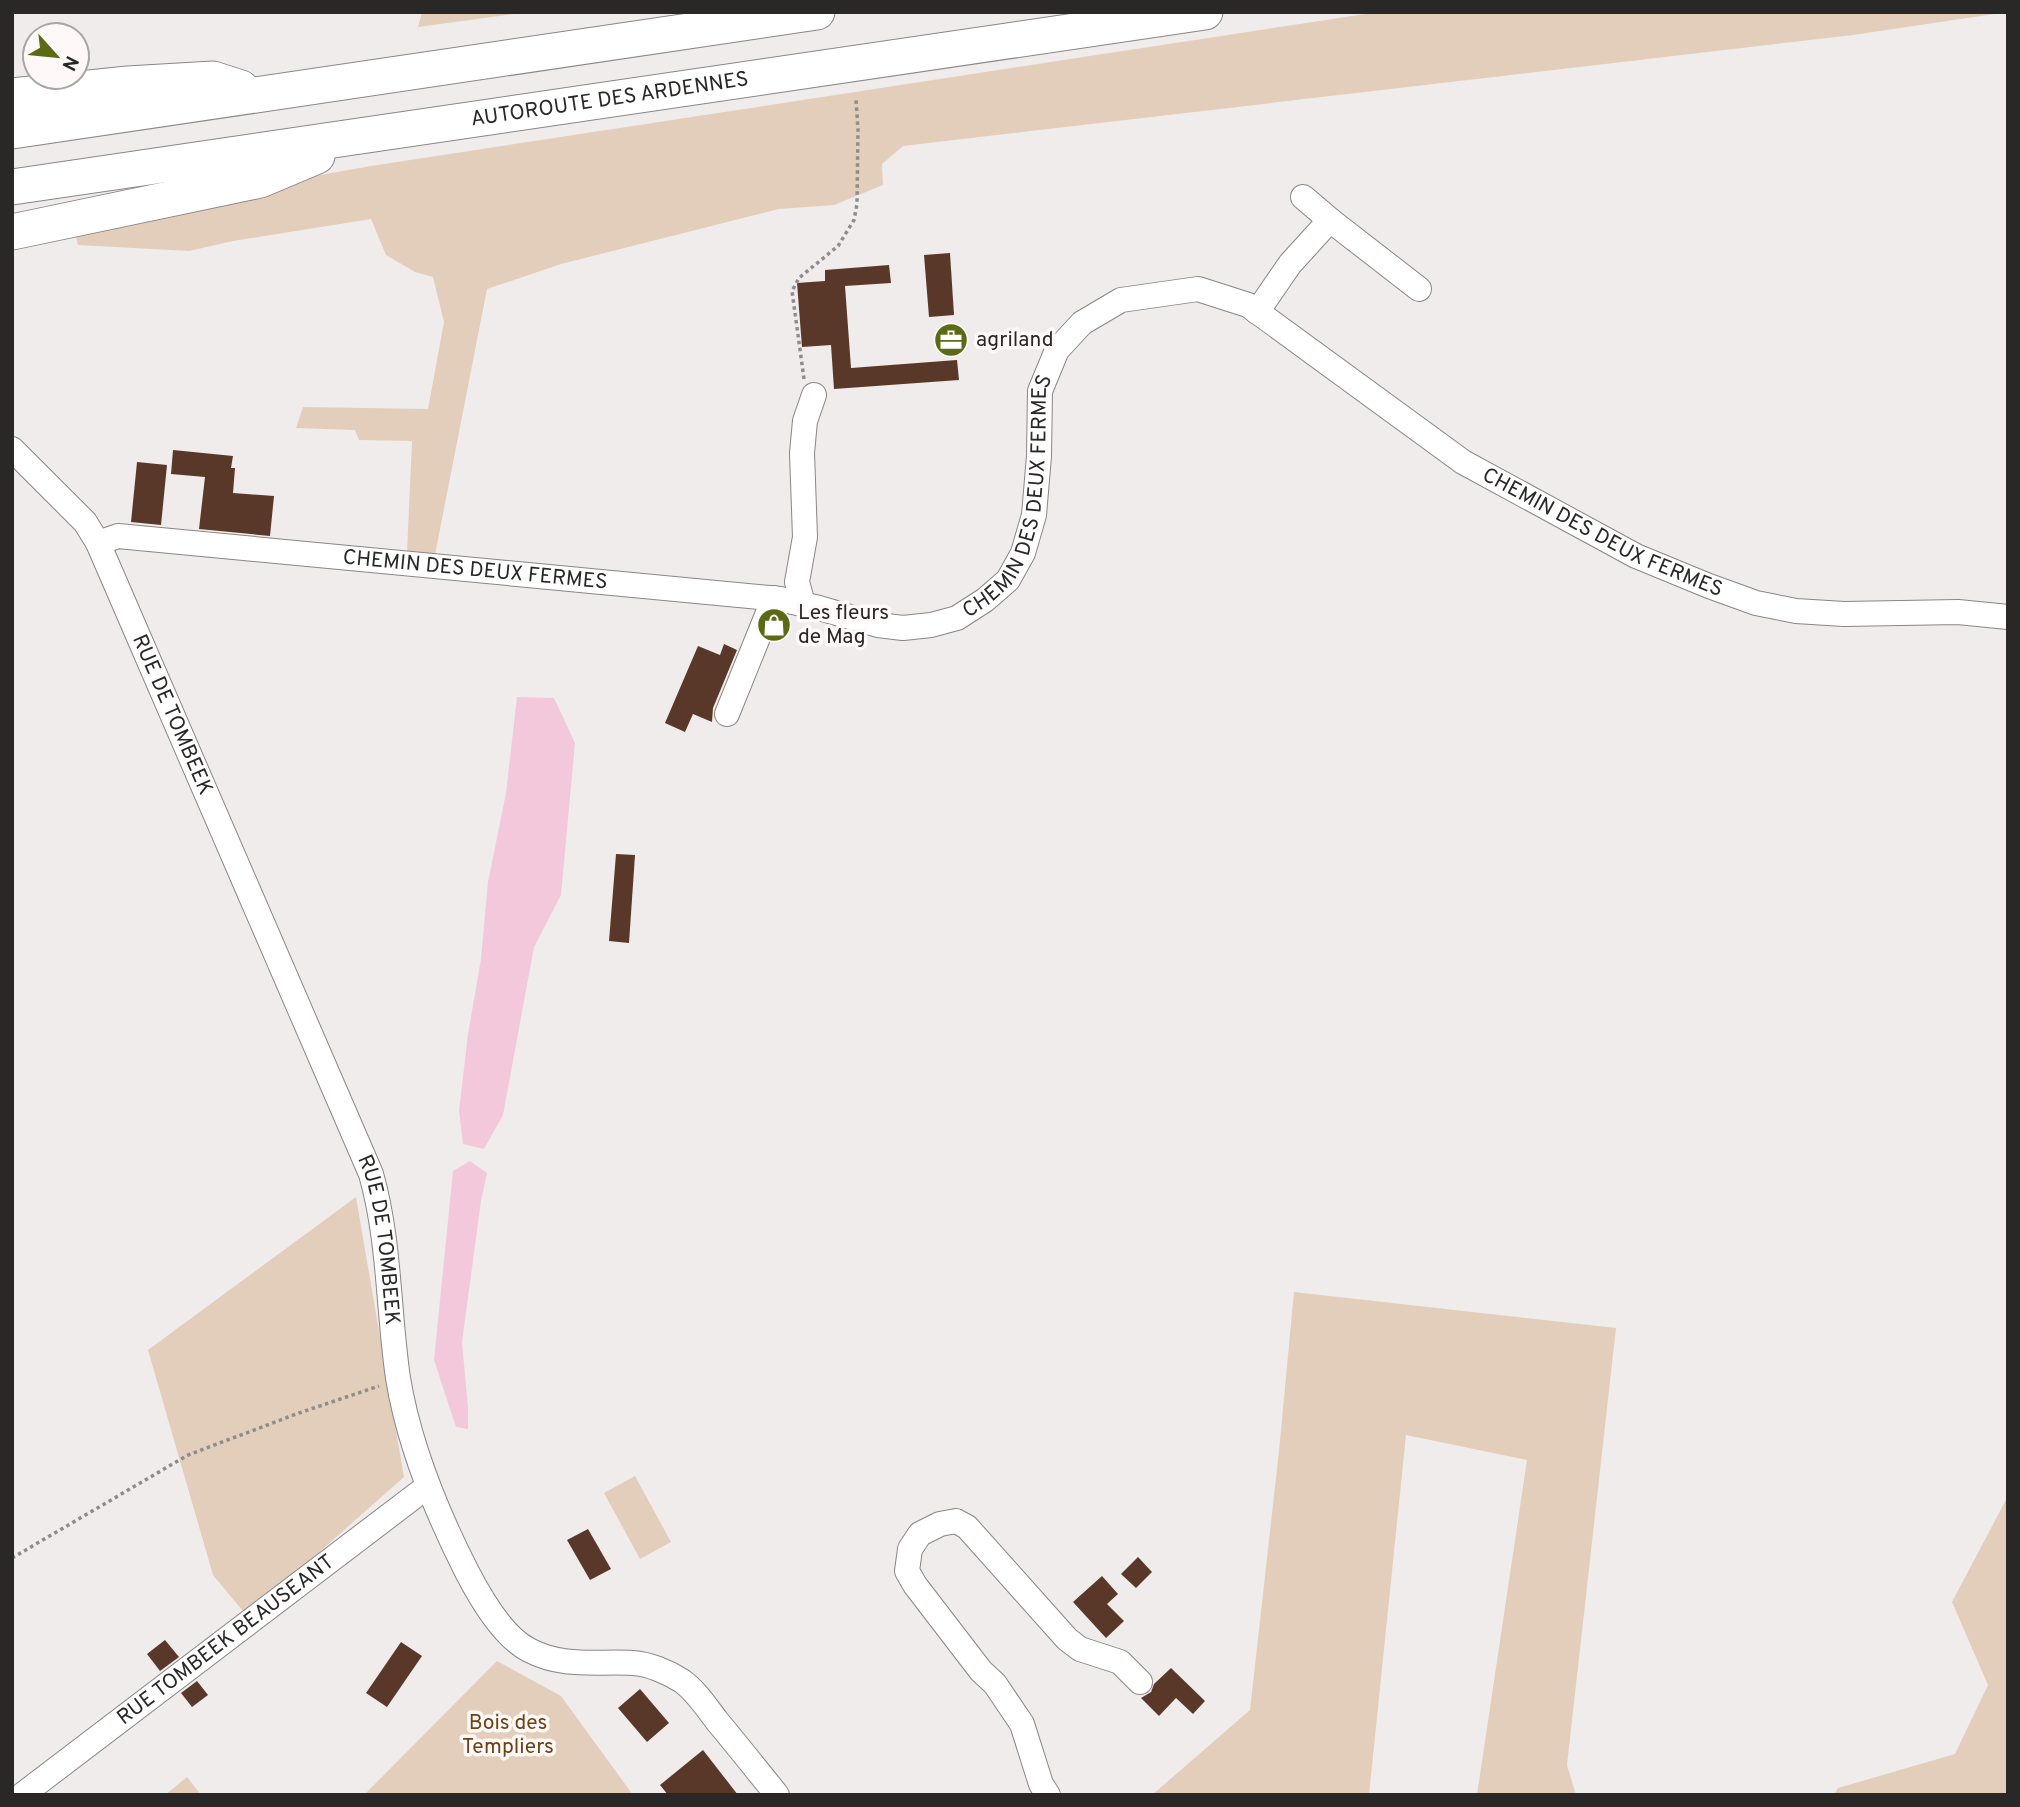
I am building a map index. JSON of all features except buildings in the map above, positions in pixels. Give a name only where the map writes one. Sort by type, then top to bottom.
[{"type":"highway","points":[[12,131],[817,12]]},
{"type":"highway","name":"AUTOROUTE DES ARDENNES","points":[[12,187],[1205,12]]},
{"type":"highway","points":[[12,96],[128,84],[213,79],[264,95]]},
{"type":"highway","points":[[12,232],[260,180],[365,136]]},
{"type":"street","points":[[1303,197],[1419,289]]},
{"type":"street","points":[[1257,312],[1290,264],[1330,220]]},
{"type":"street","name":"CHEMIN DES DEUX FERMES","points":[[98,543],[118,536],[774,598],[878,625],[904,628],[931,625],[957,618],[985,600],[1008,580],[1023,553],[1034,515],[1039,456],[1040,391],[1057,350],[1068,336],[1082,323],[1121,300],[1198,289],[1248,305],[1463,463],[1636,556],[1709,586],[1756,603],[1796,611],[1844,614],[1958,612],[2008,617]]},
{"type":"street","points":[[803,604],[797,582],[805,537],[802,453],[805,421],[814,395]]},
{"type":"street","name":"RUE DE TOMBEEK","points":[[12,449],[85,522],[98,543],[371,1174],[384,1233],[399,1379],[414,1446],[450,1542],[473,1584],[502,1627],[527,1649],[556,1660],[587,1664],[635,1663],[659,1669],[683,1682],[777,1795]]},
{"type":"street","points":[[727,714],[774,598]]},
{"type":"street","name":"RUE TOMBEEK BEAUSEANT","points":[[22,1795],[428,1486]]},
{"type":"street","points":[[1048,1795],[1041,1784],[1022,1724],[995,1684],[981,1671],[907,1571],[910,1549],[920,1534],[940,1524],[956,1521],[967,1527],[1066,1639],[1080,1648],[1120,1662],[1140,1682]]},
{"type":"path","points":[[803,370],[792,291],[799,278],[838,246],[854,220],[857,204],[856,100]]},
{"type":"path","points":[[12,1558],[188,1455],[399,1379]]},
{"type":"green space","points":[[422,12],[529,12],[418,27]]},
{"type":"green space","points":[[1378,12],[2008,12],[1853,35],[903,146],[882,164],[883,185],[834,205],[779,209],[561,264],[487,289],[434,560],[407,552],[412,441],[359,440],[355,430],[296,428],[303,407],[428,409],[444,322],[433,277],[415,272],[386,255],[371,219],[233,241],[189,251],[78,245],[73,226],[214,194],[371,166]]},
{"type":"green space","points":[[356,1197],[404,1477],[247,1616],[213,1575],[148,1350]]},
{"type":"green space","points":[[1294,1292],[1616,1328],[1567,1765],[1576,1795],[1477,1795],[1527,1460],[1406,1435],[1369,1795],[1152,1795],[1250,1710]]},
{"type":"green space","points":[[635,1476],[671,1542],[640,1559],[604,1493]]},
{"type":"green space","points":[[2008,1496],[2008,1795],[1834,1795],[1838,1788],[1955,1754],[1988,1685],[1952,1602]]},
{"type":"green space","name":"Bois des Templiers","points":[[497,1661],[561,1696],[633,1795],[364,1795]]},
{"type":"green space","points":[[187,1777],[201,1795],[165,1795]]},
{"type":"shaded area","points":[[517,697],[554,698],[575,743],[561,895],[534,947],[503,1115],[484,1149],[463,1144],[459,1111],[468,1034],[481,959],[488,882],[506,793]]},
{"type":"shaded area","points":[[470,1161],[487,1173],[462,1342],[468,1429],[456,1427],[434,1360],[453,1171]]},
{"type":"place","name":"agriland","points":[[951,340]]},
{"type":"place","name":"Les fleurs de Mag","points":[[774,625]]}]
